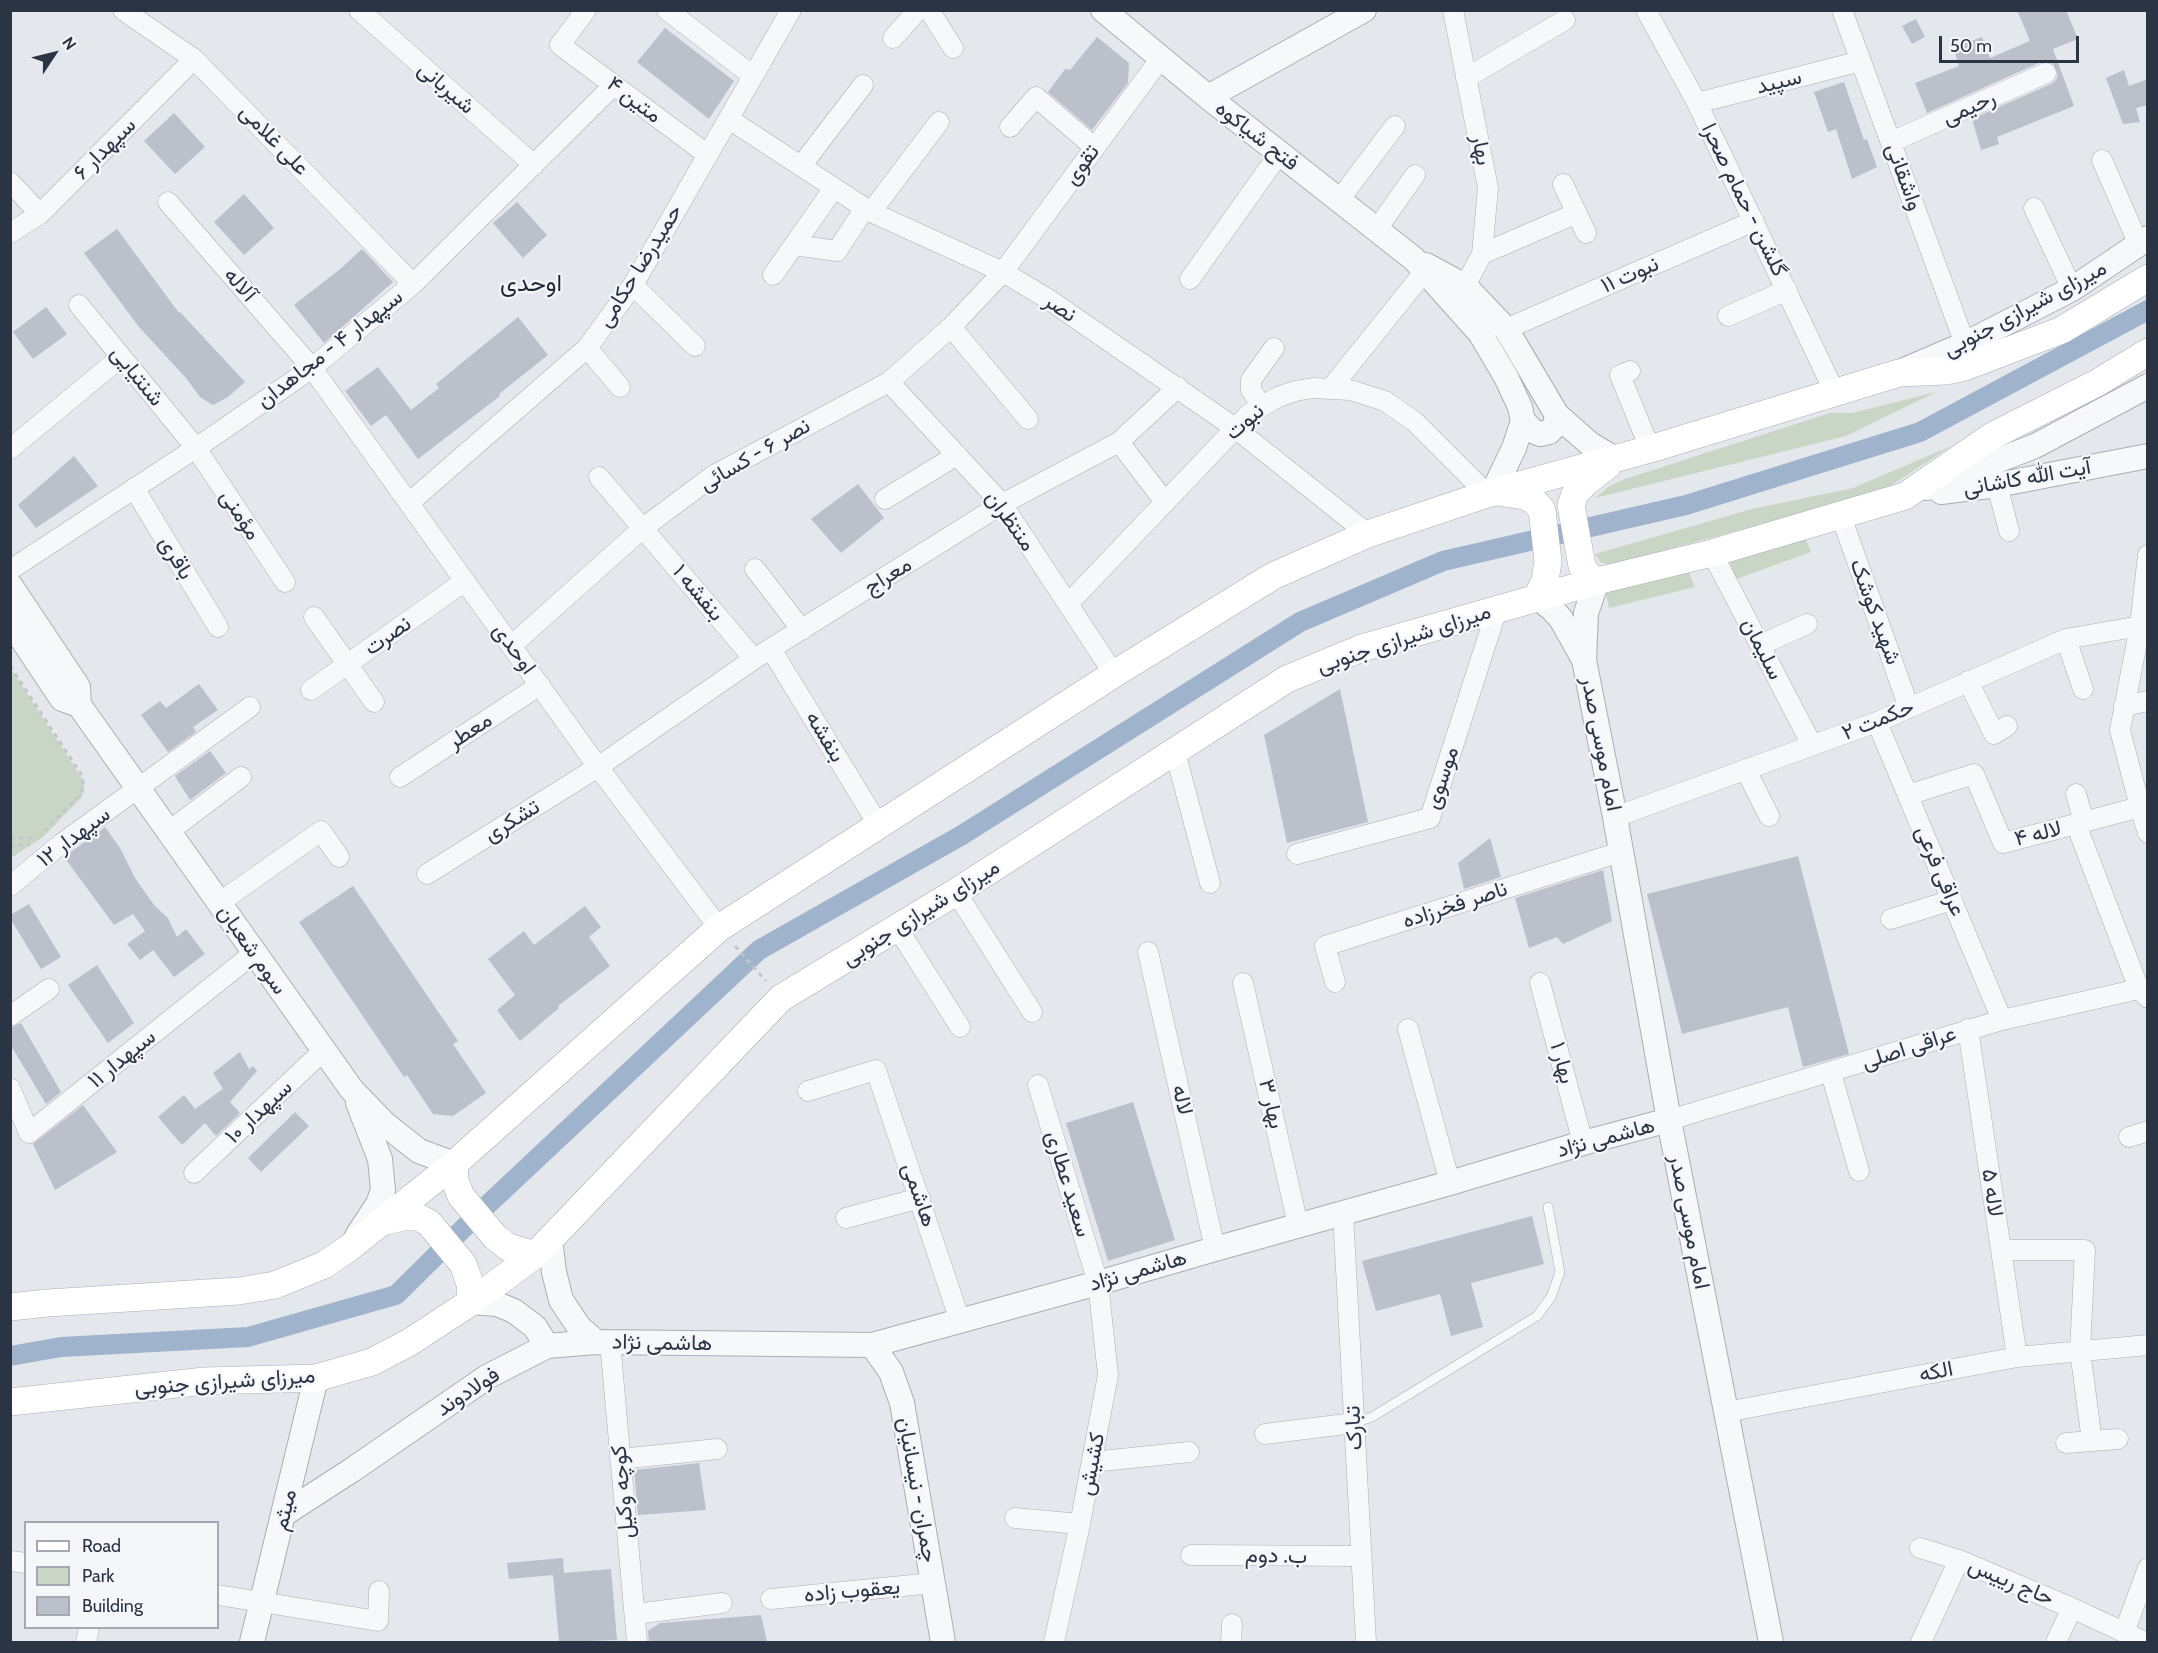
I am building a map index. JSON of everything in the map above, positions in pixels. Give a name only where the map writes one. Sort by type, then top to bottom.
[{"type":"main road","name":"میرزای شیرازی جنوبی","points":[[10,1307],[207,1294],[275,1286],[324,1265],[349,1248],[454,1164],[728,938],[879,826],[1114,674],[1273,576],[1368,534],[1490,493],[1650,449],[1899,373],[1965,367],[2062,330],[2148,278]]},
{"type":"main road","name":"میرزای شیرازی جنوبی","points":[[10,1402],[205,1381],[316,1378],[372,1362],[410,1342],[471,1302],[542,1247],[781,998],[898,929],[1287,679],[1362,648],[1537,597],[1841,516],[1905,496],[1992,436],[2097,383],[2148,352]]},
{"type":"main road","points":[[1597,581],[1588,575],[1582,566],[1571,505],[1575,494],[1585,483],[1615,459]]},
{"type":"main road","points":[[1490,493],[1525,496],[1534,501],[1542,510],[1548,561],[1545,581],[1537,597]]},
{"type":"main road","points":[[454,1164],[455,1181],[461,1196],[495,1237],[507,1247],[520,1252],[542,1247]]},
{"type":"main road","points":[[382,1222],[418,1217],[429,1223],[463,1264],[470,1284],[471,1302]]},
{"type":"street","name":"علی غلامی","points":[[123,10],[194,59],[413,284]]},
{"type":"street","name":"شیربانی","points":[[359,10],[534,165]]},
{"type":"street","name":"متین ۴","points":[[586,10],[560,45],[708,155]]},
{"type":"street","points":[[667,10],[753,76]]},
{"type":"street","points":[[893,38],[918,10]]},
{"type":"street","points":[[929,10],[952,48]]},
{"type":"street","name":"فتح شیاکوه","points":[[1103,10],[1419,265],[1480,333],[1506,377],[1520,407],[1523,421]]},
{"type":"street","points":[[1208,97],[1364,10]]},
{"type":"street","name":"بهار","points":[[1453,10],[1488,188],[1482,254],[1465,286]]},
{"type":"street","name":"گلشن - حمام صحرا","points":[[1646,10],[1697,103],[1835,393]]},
{"type":"street","name":"واشقانی","points":[[1842,10],[1965,344]]},
{"type":"street","name":"حمیدرضا حکامی","points":[[409,503],[587,348],[633,285],[753,76],[783,14]]},
{"type":"street","points":[[1466,78],[1565,20]]},
{"type":"street","name":"تقوی","points":[[1004,272],[1161,58]]},
{"type":"street","name":"سپهدار ۶","points":[[10,233],[40,214],[194,59]]},
{"type":"street","name":"سپید","points":[[1697,103],[1861,61]]},
{"type":"street","name":"رحیمی","points":[[1891,142],[2046,74]]},
{"type":"street","name":"سپهدار ۴ - مجاهدان","points":[[10,570],[196,448],[312,368],[413,284],[614,85]]},
{"type":"street","points":[[801,166],[863,85]]},
{"type":"street","points":[[1010,127],[1036,97],[1095,148]]},
{"type":"street","name":"نصر","points":[[729,119],[868,210],[1004,272],[1048,299],[1235,428],[1368,534]]},
{"type":"street","points":[[794,245],[837,250],[939,122]]},
{"type":"street","points":[[1339,200],[1395,126]]},
{"type":"street","points":[[1190,279],[1279,154]]},
{"type":"street","points":[[2102,160],[2143,242]]},
{"type":"street","points":[[1377,229],[1415,175]]},
{"type":"street","points":[[10,182],[40,214]]},
{"type":"street","points":[[1563,184],[1586,233]]},
{"type":"street","points":[[773,275],[834,188]]},
{"type":"street","name":"آلاله","points":[[168,202],[312,368]]},
{"type":"street","points":[[2034,208],[2072,289]]},
{"type":"street","points":[[1482,254],[1576,213]]},
{"type":"street","name":"نبوت ۱۱","points":[[1506,329],[1754,220]]},
{"type":"street","name":"میرزای شیرازی جنوبی","points":[[1899,373],[1965,344],[2072,289],[2143,242]]},
{"type":"street","points":[[1331,388],[1419,265]]},
{"type":"street","name":"فتح شیاکوه","points":[[1419,265],[1465,286],[1506,329],[1557,415],[1590,444],[1615,459]]},
{"type":"street","name":"نصر ۶ - کسائی","points":[[511,646],[643,528],[714,475],[889,382],[951,327],[1004,272]]},
{"type":"street","points":[[633,285],[695,346]]},
{"type":"street","points":[[1728,316],[1787,290]]},
{"type":"street","name":"شنتیایی","points":[[79,305],[196,448]]},
{"type":"street","points":[[951,327],[1028,419]]},
{"type":"street","points":[[587,348],[621,387]]},
{"type":"street","points":[[1261,405],[1251,390],[1251,380],[1274,348]]},
{"type":"street","points":[[10,449],[121,357]]},
{"type":"street","name":"اوحدی","points":[[312,368],[598,767],[728,938]]},
{"type":"street","points":[[1630,371],[1620,375],[1650,449]]},
{"type":"street","name":"منتظران","points":[[889,382],[1002,504],[1114,674]]},
{"type":"street","name":"میرزای شیرازی جنوبی","points":[[1905,496],[2035,446],[2148,386]]},
{"type":"street","name":"معراج","points":[[598,767],[771,648],[1002,504],[1119,442],[1178,387]]},
{"type":"street","name":"نبوت","points":[[1068,604],[1235,428],[1261,405],[1295,391],[1331,388],[1368,394],[1401,411],[1490,493]]},
{"type":"street","points":[[1490,493],[1515,448],[1523,421],[1533,431],[1540,434],[1549,432],[1556,426],[1557,415]]},
{"type":"street","points":[[1119,442],[1165,502]]},
{"type":"street","name":"مؤمنی","points":[[196,448],[285,582]]},
{"type":"street","points":[[885,499],[957,455]]},
{"type":"street","name":"آیت الله کاشانی","points":[[1905,496],[1997,485],[2148,456]]},
{"type":"street","name":"بنفشه ۱","points":[[599,477],[754,659]]},
{"type":"street","points":[[1997,485],[2009,531]]},
{"type":"street","name":"باقری","points":[[134,489],[218,627]]},
{"type":"street","name":"شهید کوشک","points":[[1841,516],[1909,708]]},
{"type":"street","name":"سلیمان","points":[[1712,552],[1812,745]]},
{"type":"street","points":[[2148,555],[2140,626],[2120,730],[2141,795],[2148,833]]},
{"type":"street","points":[[755,569],[802,630]]},
{"type":"street","name":"نصرت","points":[[311,690],[465,581]]},
{"type":"street","name":"امام موسی صدر","points":[[1597,581],[1586,613],[1584,660],[1669,1120],[1771,1642]]},
{"type":"street","name":"سوم شعبان","points":[[10,585],[78,687],[79,705],[352,1090],[386,1125],[419,1150],[454,1164]]},
{"type":"street","name":"امام موسی صدر","points":[[1537,597],[1561,619],[1584,660]]},
{"type":"street","name":"موسوی","points":[[1297,854],[1430,818],[1497,609]]},
{"type":"street","points":[[314,617],[374,702]]},
{"type":"street","name":"سوم شعبان","points":[[10,621],[62,699],[79,705]]},
{"type":"street","points":[[1760,645],[1807,624]]},
{"type":"street","name":"حکمت ۲","points":[[1615,818],[1877,722],[2066,639],[2140,626]]},
{"type":"street","points":[[2066,639],[2083,689]]},
{"type":"street","name":"بنفشه","points":[[771,648],[879,826]]},
{"type":"street","points":[[1968,681],[1994,734],[2007,726]]},
{"type":"street","name":"معطر","points":[[400,777],[540,686]]},
{"type":"street","points":[[2124,706],[2148,701]]},
{"type":"street","name":"سپهدار ۱۲","points":[[10,886],[61,844],[250,707]]},
{"type":"street","name":"عراقی فرعی","points":[[1877,722],[2002,1020]]},
{"type":"street","points":[[1175,752],[1210,883]]},
{"type":"street","name":"تشکری","points":[[427,874],[598,767]]},
{"type":"street","points":[[1746,770],[1770,816]]},
{"type":"street","name":"لاله ۴","points":[[1908,795],[1974,774],[2003,843],[2080,823],[2143,994]]},
{"type":"street","points":[[168,832],[241,777]]},
{"type":"street","points":[[2076,794],[2080,823],[2141,795]]},
{"type":"street","points":[[219,903],[321,831],[339,857]]},
{"type":"street","name":"ناصر فخرزاده","points":[[1335,982],[1325,946],[1620,852]]},
{"type":"street","points":[[956,892],[1032,1012]]},
{"type":"street","points":[[1891,920],[1952,900]]},
{"type":"street","points":[[898,929],[960,1027]]},
{"type":"street","name":"لاله","points":[[1148,952],[1215,1249]]},
{"type":"street","name":"سپهدار ۱۱","points":[[10,1088],[29,1133],[254,953]]},
{"type":"street","name":"بهار ۳","points":[[1243,983],[1298,1225]]},
{"type":"street","name":"بهار ۱","points":[[1540,983],[1583,1143]]},
{"type":"street","points":[[10,1016],[49,989]]},
{"type":"street","name":"عراقی اصلی","points":[[1669,1120],[1831,1073],[1968,1029],[2002,1020],[2143,994]]},
{"type":"street","points":[[1408,1029],[1450,1183]]},
{"type":"street","name":"لاله ۵","points":[[1968,1029],[2017,1357]]},
{"type":"street","name":"سپهدار ۱۰","points":[[194,1173],[323,1051]]},
{"type":"street","name":"هاشمی","points":[[808,1091],[876,1070],[960,1321]]},
{"type":"street","points":[[1831,1073],[1859,1171]]},
{"type":"street","name":"سعید عطاری","points":[[1038,1085],[1098,1283]]},
{"type":"street","points":[[349,1248],[370,1218],[383,1190],[383,1174],[378,1151],[352,1090]]},
{"type":"street","name":"هاشمی نژاد","points":[[603,1342],[872,1345],[1669,1120]]},
{"type":"street","points":[[846,1218],[920,1198]]},
{"type":"street","name":"تبارک","points":[[1343,1213],[1366,1642]]},
{"type":"street","points":[[542,1247],[554,1272],[561,1299],[579,1327],[603,1342]]},
{"type":"street","points":[[2001,1250],[2085,1250],[2080,1351],[2092,1441]]},
{"type":"street","name":"کشیش","points":[[1054,1642],[1080,1524],[1108,1375],[1098,1283]]},
{"type":"street","points":[[471,1302],[497,1304],[514,1311],[535,1327],[547,1346]]},
{"type":"street","name":"فولادوند","points":[[284,1514],[487,1377],[547,1346],[603,1342]]},
{"type":"street","name":"کوچه وکیل","points":[[603,1342],[620,1459],[637,1642]]},
{"type":"street","name":"چمران - نیسانیان","points":[[872,1345],[891,1372],[902,1403],[943,1642]]},
{"type":"street","name":"الکه","points":[[1726,1412],[2017,1357],[2148,1345]]},
{"type":"street","name":"میثم","points":[[252,1642],[316,1378]]},
{"type":"street","points":[[1265,1434],[1354,1423]]},
{"type":"street","points":[[2066,1443],[2118,1438]]},
{"type":"street","points":[[620,1459],[717,1449]]},
{"type":"street","points":[[1092,1462],[1189,1452]]},
{"type":"street","points":[[296,1462],[315,1472],[330,1474],[352,1470]]},
{"type":"street","points":[[1015,1518],[1080,1524]]},
{"type":"street","points":[[1920,1548],[1959,1560]]},
{"type":"street","name":"ب. دوم","points":[[1191,1555],[1362,1556]]},
{"type":"street","name":"حاج رییس","points":[[1922,1642],[1959,1560],[2145,1642]]},
{"type":"street","points":[[2124,1633],[2148,1568]]},
{"type":"street","name":"یعقوب زاده","points":[[771,1599],[933,1582]]},
{"type":"street","points":[[219,1595],[378,1621],[379,1591]]},
{"type":"street","points":[[635,1614],[722,1603]]},
{"type":"street","points":[[2056,1642],[2072,1608]]},
{"type":"lane","points":[[1354,1423],[1372,1417],[1537,1316],[1551,1297],[1560,1272],[1548,1207]]},
{"type":"path","points":[[10,666],[83,777],[84,785],[82,793],[37,838],[10,838]]},
{"type":"path","points":[[728,938],[767,982]]},
{"type":"green space","points":[[1936,392],[1846,436],[1595,498],[1608,487],[1625,479],[1830,413],[1852,413]]},
{"type":"green space","points":[[1951,446],[1892,485],[1854,499],[1610,565],[1600,562],[1595,554],[1752,509],[1853,488]]},
{"type":"green space","points":[[1804,535],[1811,552],[1736,579],[1729,560]]},
{"type":"green space","points":[[1687,567],[1695,587],[1609,608],[1605,591]]},
{"type":"green space","points":[[11,669],[85,783],[82,797],[43,837],[11,858]]},
{"type":"building","points":[[2017,10],[2066,10],[2078,39],[2053,49],[2074,106],[1997,137],[1999,144],[1981,150],[1972,119],[2051,84],[2056,80],[2058,74],[2053,64],[2048,61],[2041,62],[1927,113],[1915,83],[1959,66],[1953,48],[1982,37],[1990,58],[2030,41]]},
{"type":"building","points":[[1916,19],[1925,37],[1912,44],[1902,26]]},
{"type":"building","points":[[665,28],[734,81],[709,119],[637,62]]},
{"type":"building","points":[[1097,37],[1129,63],[1128,83],[1092,130],[1048,92],[1065,69],[1070,70]]},
{"type":"building","points":[[2124,70],[2129,86],[2148,79],[2148,105],[2136,108],[2140,122],[2123,124],[2106,78]]},
{"type":"building","points":[[1844,82],[1864,140],[1867,139],[1877,167],[1852,179],[1836,129],[1828,132],[1814,92]]},
{"type":"building","points":[[174,113],[205,147],[175,174],[144,141]]},
{"type":"building","points":[[244,194],[274,228],[244,255],[214,222]]},
{"type":"building","points":[[517,202],[547,235],[523,258],[493,223]]},
{"type":"building","points":[[117,229],[179,313],[245,382],[228,397],[213,405],[200,397],[186,378],[139,327],[84,253]]},
{"type":"building","points":[[362,249],[393,282],[324,343],[294,305]]},
{"type":"building","points":[[46,307],[67,334],[33,359],[13,332]]},
{"type":"building","points":[[518,317],[548,355],[499,394],[500,396],[418,459],[386,415],[371,426],[345,391],[378,367],[411,410],[439,388],[436,384]]},
{"type":"building","points":[[74,456],[98,486],[36,528],[18,505]]},
{"type":"building","points":[[858,484],[884,518],[841,553],[811,519]]},
{"type":"building","points":[[199,684],[218,710],[193,727],[196,732],[168,752],[141,715],[160,701],[166,708]]},
{"type":"building","points":[[1340,689],[1368,822],[1287,843],[1264,735]]},
{"type":"building","points":[[210,751],[226,773],[190,800],[175,776]]},
{"type":"building","points":[[105,827],[120,848],[135,878],[154,905],[168,918],[177,937],[186,929],[205,954],[174,977],[153,950],[140,960],[127,944],[145,931],[133,914],[114,925],[64,857]]},
{"type":"building","points":[[1490,838],[1501,877],[1464,889],[1458,863]]},
{"type":"building","points":[[1798,856],[1849,1054],[1803,1067],[1788,1007],[1682,1034],[1647,894]]},
{"type":"building","points":[[1603,870],[1612,921],[1563,944],[1557,937],[1529,948],[1515,898]]},
{"type":"building","points":[[353,886],[458,1041],[453,1044],[486,1093],[453,1116],[433,1114],[407,1075],[404,1077],[299,922]]},
{"type":"building","points":[[29,904],[61,957],[41,969],[10,918],[10,915]]},
{"type":"building","points":[[585,906],[601,927],[589,937],[610,966],[558,1006],[559,1008],[520,1041],[497,1010],[515,995],[488,959],[524,931],[534,945]]},
{"type":"building","points":[[97,965],[134,1023],[108,1043],[68,985]]},
{"type":"building","points":[[21,1023],[61,1092],[46,1104],[10,1044],[10,1028]]},
{"type":"building","points":[[240,1052],[249,1069],[253,1066],[257,1071],[230,1102],[240,1113],[216,1136],[205,1123],[182,1145],[158,1117],[184,1095],[195,1109],[223,1089],[213,1073]]},
{"type":"building","points":[[1133,1102],[1175,1240],[1108,1261],[1066,1123]]},
{"type":"building","points":[[83,1105],[117,1152],[55,1190],[33,1144]]},
{"type":"building","points":[[295,1112],[309,1126],[261,1172],[248,1158]]},
{"type":"building","points":[[1532,1216],[1544,1264],[1471,1283],[1483,1327],[1451,1336],[1440,1294],[1376,1311],[1362,1261]]},
{"type":"building","points":[[699,1463],[706,1510],[638,1515],[634,1470]]},
{"type":"building","points":[[563,1558],[564,1573],[611,1569],[617,1640],[559,1642],[553,1575],[509,1579],[507,1563]]},
{"type":"building","points":[[761,1615],[767,1642],[649,1642],[648,1631],[660,1623]]},
{"type":"waterway","points":[[10,1356],[61,1347],[248,1337],[396,1295],[481,1211],[759,950],[962,835],[1300,622],[1443,561],[1686,505],[1920,432],[2148,310]]},
{"type":"district","name":"اوحدی","points":[[531,284]]}]
